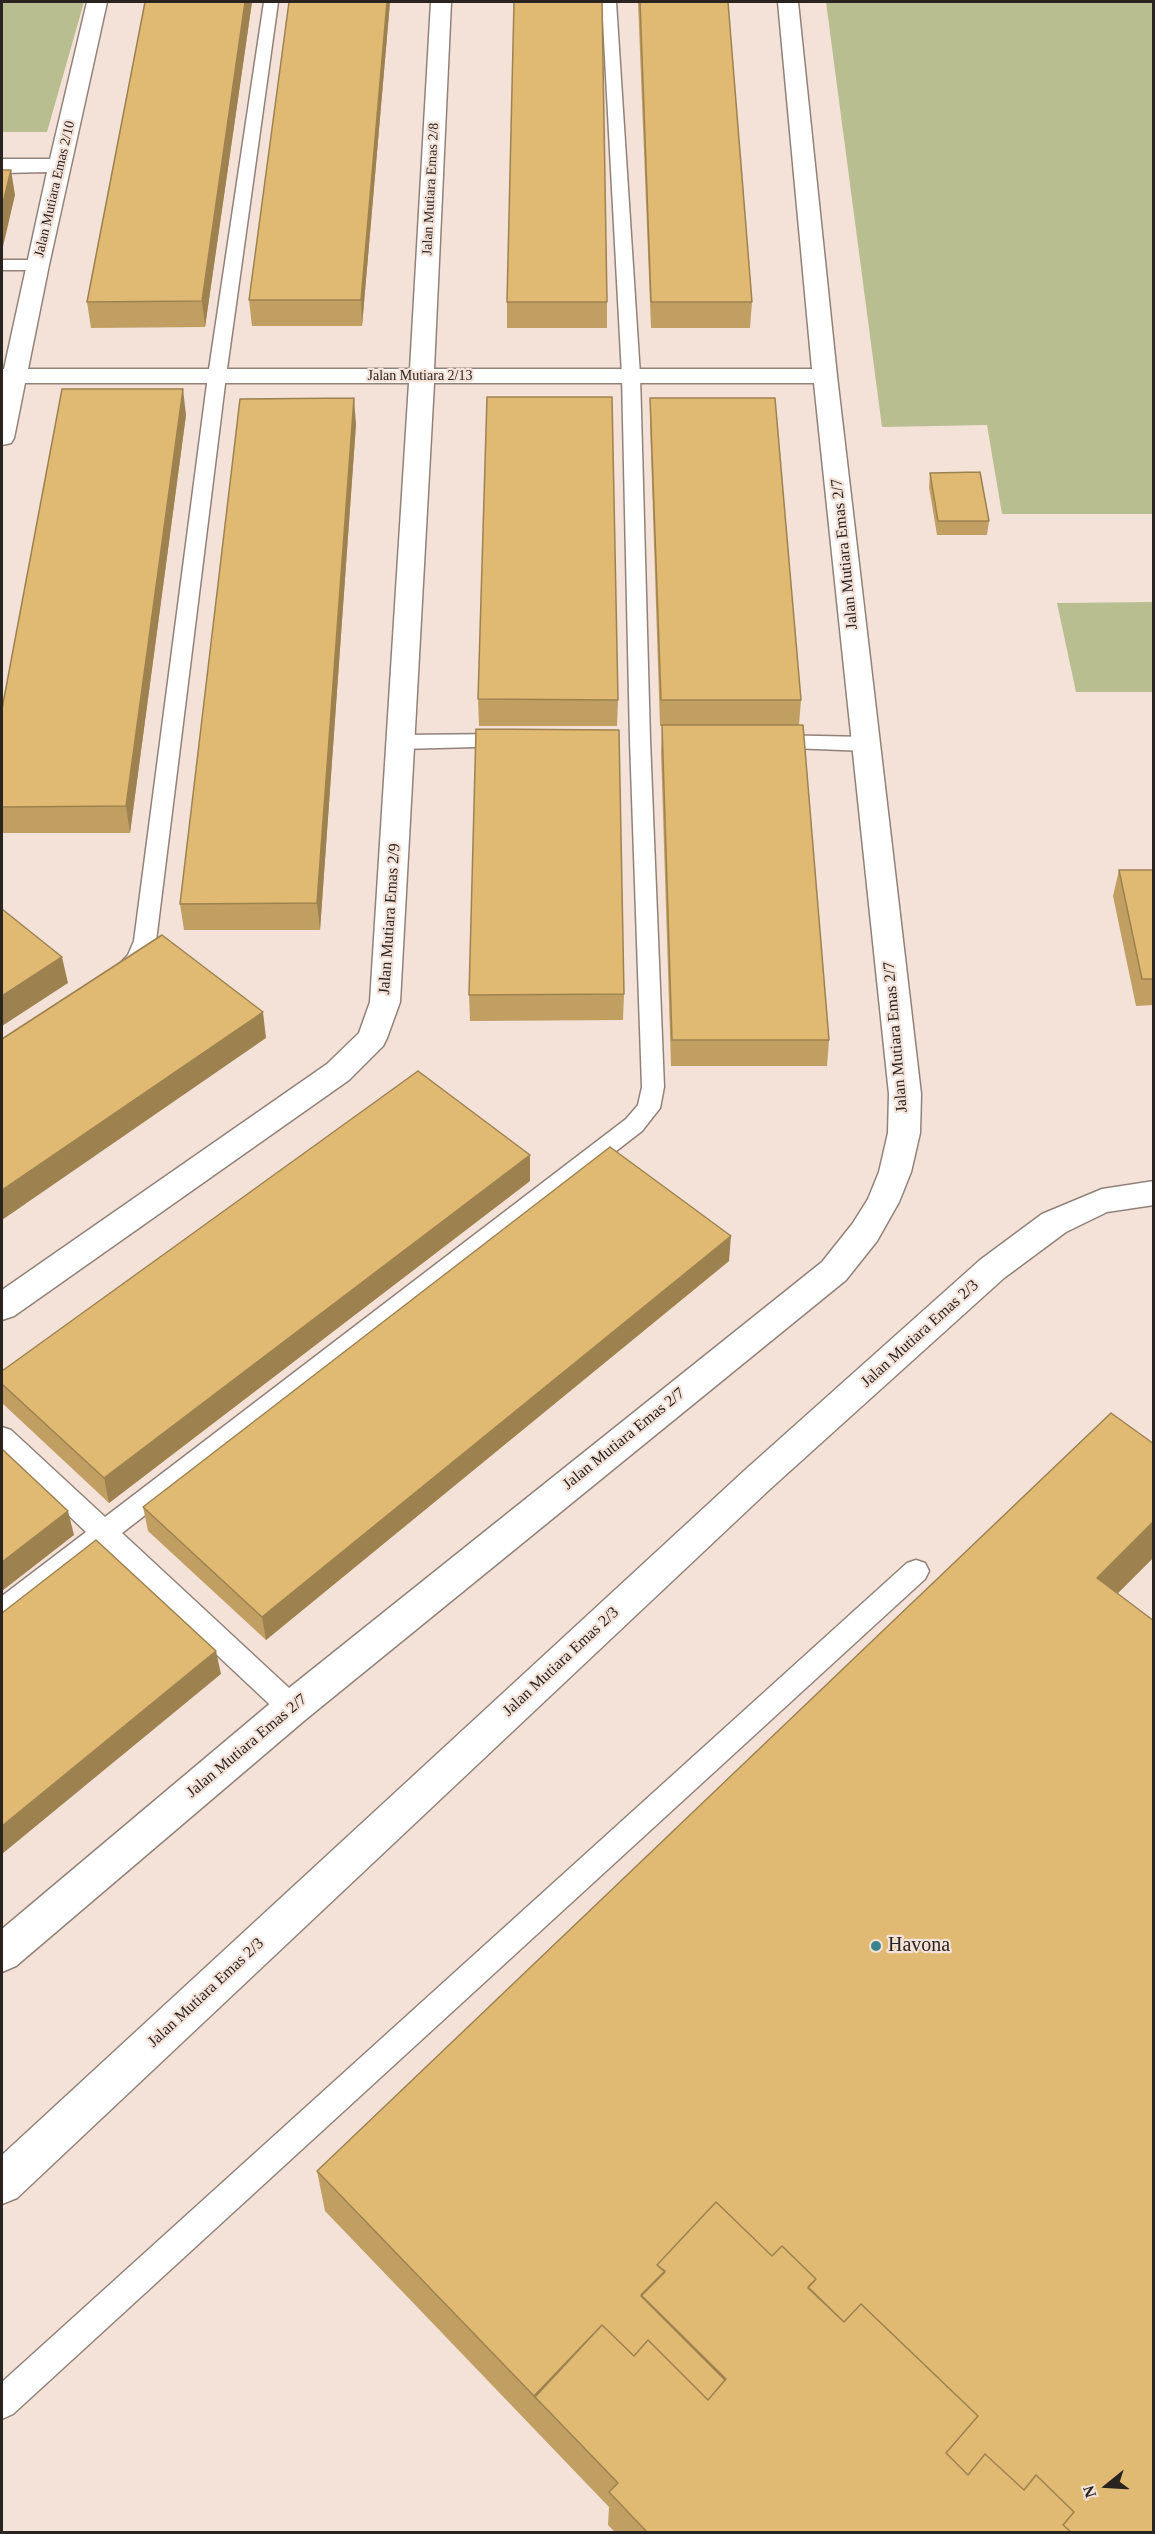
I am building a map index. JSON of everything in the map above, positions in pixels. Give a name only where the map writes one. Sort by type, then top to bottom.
[{"type":"street","name":"Jalan Mutiara Emas 2/10","points":[[2,438],[8,376],[37,265],[98,2]]},
{"type":"street","name":"Jalan Mutiara Emas 2/8","points":[[422,376],[441,2]]},
{"type":"street","name":"Jalan Mutiara Emas 2/7","points":[[2,1953],[292,1708],[834,1270],[865,1232],[883,1202],[896,1172],[902,1143],[905,1094],[825,376],[788,2]]},
{"type":"street","points":[[2,166],[60,165]]},
{"type":"street","name":"Jalan Mutiara 2/13","points":[[8,376],[825,376]]},
{"type":"street","name":"Jalan Mutiara Emas 2/9","points":[[2,1307],[338,1072],[372,1038],[385,1002],[422,376]]},
{"type":"street","name":"Jalan Mutiara Emas 2/3","points":[[2,2183],[757,1480],[992,1269],[1054,1223],[1102,1201],[1154,1193]]},
{"type":"lane","points":[[110,980],[130,967],[137,959],[145,941],[217,376],[271,2]]},
{"type":"lane","points":[[2,1611],[643,1117],[649,1108],[653,1087],[640,740],[631,375],[609,2]]},
{"type":"lane","points":[[2,265],[37,265]]},
{"type":"lane","points":[[616,740],[664,741]]},
{"type":"lane","points":[[401,742],[532,741]]},
{"type":"lane","points":[[759,742],[866,744]]},
{"type":"lane","points":[[2,1437],[292,1708]]},
{"type":"lane","points":[[2,2403],[916,1570]]},
{"type":"green space","points":[[2,2],[84,2],[47,132],[2,132]]},
{"type":"green space","points":[[826,2],[1153,2],[1153,514],[1002,514],[987,425],[882,427]]},
{"type":"green space","points":[[1153,602],[1153,692],[1076,692],[1057,603]]},
{"type":"building","points":[[145,2],[245,2],[202,301],[87,302]]},
{"type":"building","points":[[289,2],[387,2],[361,300],[249,300]]},
{"type":"building","points":[[514,2],[602,2],[607,302],[507,302]]},
{"type":"building","points":[[640,2],[728,2],[752,302],[651,302]]},
{"type":"building","points":[[2,170],[11,170],[2,207]]},
{"type":"building","points":[[62,389],[183,389],[126,806],[2,807],[2,709]]},
{"type":"building","points":[[487,397],[612,397],[618,700],[478,699]]},
{"type":"building","points":[[354,398],[317,903],[180,904],[240,399]]},
{"type":"building","points":[[650,398],[775,398],[801,700],[661,700]]},
{"type":"building","points":[[980,472],[989,521],[938,521],[930,473]]},
{"type":"building","points":[[662,725],[803,725],[829,1040],[672,1040]]},
{"type":"building","points":[[476,729],[619,730],[624,994],[469,995]]},
{"type":"building","points":[[1119,870],[1154,870],[1154,979],[1142,979]]},
{"type":"building","points":[[2,909],[62,957],[2,996]]},
{"type":"building","points":[[162,935],[263,1012],[2,1190],[2,1039]]},
{"type":"building","points":[[418,1071],[530,1155],[104,1478],[2,1384],[2,1371]]},
{"type":"building","points":[[610,1147],[731,1236],[262,1617],[143,1507]]},
{"type":"building","name":"Havona","points":[[1111,1413],[1154,1444],[1154,1521],[1097,1578],[1154,1621],[1154,2532],[1071,2532],[1063,2525],[1074,2512],[1036,2475],[1024,2490],[985,2454],[968,2475],[946,2453],[978,2416],[861,2304],[844,2322],[808,2288],[816,2279],[782,2246],[772,2256],[716,2202],[657,2265],[665,2272],[641,2296],[725,2380],[708,2400],[648,2340],[634,2356],[602,2325],[535,2397],[317,2171]]},
{"type":"building","points":[[2,1449],[68,1511],[2,1562]]},
{"type":"building","points":[[96,1540],[216,1651],[2,1826],[2,1613]]},
{"type":"building","points":[[716,2202],[772,2256],[782,2246],[816,2279],[808,2287],[844,2322],[861,2304],[978,2416],[946,2453],[968,2475],[985,2454],[1024,2490],[1036,2475],[1074,2512],[1063,2525],[1071,2532],[647,2532],[609,2492],[618,2483],[534,2396],[602,2325],[634,2356],[648,2340],[708,2400],[726,2379],[641,2295],[665,2271],[657,2265]]},
{"type":"place","name":"Havona","points":[[876,1946]]}]
